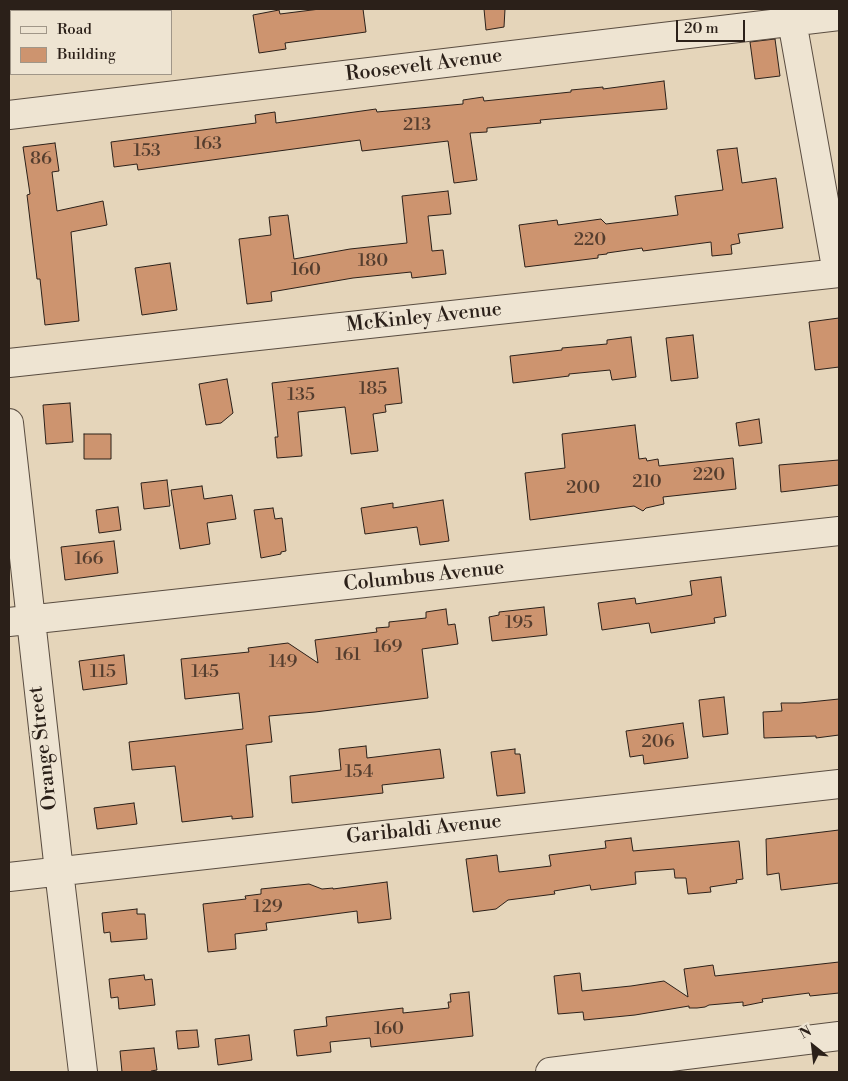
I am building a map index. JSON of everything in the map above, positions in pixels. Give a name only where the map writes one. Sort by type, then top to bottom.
[{"type":"street","name":"Roosevelt Avenue","points":[[9,115],[839,16]]},
{"type":"street","points":[[792,22],[838,273]]},
{"type":"street","name":"McKinley Avenue","points":[[9,363],[838,273]]},
{"type":"street","name":"Orange Street","points":[[9,423],[19,621],[58,871],[83,1072]]},
{"type":"street","name":"Columbus Avenue","points":[[19,621],[839,531]]},
{"type":"street","name":"Garibaldi Avenue","points":[[9,877],[839,784]]},
{"type":"street","points":[[550,1072],[839,1036]]},
{"type":"building","points":[[320,9],[363,9],[366,32],[285,43],[286,49],[259,53],[253,15],[279,10],[280,14]]},
{"type":"building","points":[[484,9],[505,9],[504,27],[486,30]]},
{"type":"building","points":[[775,39],[780,76],[755,79],[750,42]]},
{"type":"building","points":[[664,81],[667,109],[540,120],[541,123],[487,128],[487,132],[470,133],[477,180],[454,183],[448,141],[362,151],[360,140],[138,170],[137,164],[114,167],[111,142],[256,123],[255,115],[275,112],[276,123],[376,109],[377,112],[463,104],[463,100],[483,97],[484,101]]},
{"type":"building","points":[[55,143],[59,171],[52,172],[57,211],[103,201],[107,225],[71,232],[79,321],[45,325],[40,279],[37,279],[27,195],[30,194],[23,147]]},
{"type":"building","points":[[737,148],[742,183],[776,178],[783,228],[738,234],[740,243],[731,245],[732,254],[712,256],[711,242],[643,251],[642,248],[598,255],[598,258],[525,267],[519,225],[557,220],[558,225],[601,219],[606,224],[678,215],[675,196],[723,190],[717,150]]},
{"type":"building","points":[[448,191],[451,214],[428,216],[432,251],[443,250],[446,274],[412,278],[411,272],[353,278],[271,292],[272,301],[247,304],[239,239],[271,235],[269,217],[288,215],[294,259],[350,249],[407,243],[402,196]]},
{"type":"building","points":[[170,263],[177,310],[142,315],[135,268]]},
{"type":"building","points":[[839,318],[839,367],[815,370],[809,322]]},
{"type":"building","points":[[693,335],[698,378],[671,381],[666,338]]},
{"type":"building","points":[[631,337],[636,377],[612,380],[610,370],[513,383],[510,356],[562,350],[562,348],[607,344],[607,340]]},
{"type":"building","points":[[398,368],[402,403],[385,405],[386,412],[373,414],[378,451],[351,454],[345,407],[298,412],[302,456],[277,458],[275,437],[278,437],[272,383]]},
{"type":"building","points":[[227,379],[233,413],[221,423],[206,425],[199,384]]},
{"type":"building","points":[[70,403],[73,442],[46,444],[43,405]]},
{"type":"building","points":[[759,419],[762,443],[739,446],[736,423]]},
{"type":"building","points":[[635,425],[639,459],[646,458],[647,461],[658,459],[659,466],[733,458],[736,489],[663,497],[664,504],[646,508],[643,511],[634,506],[530,520],[525,473],[565,468],[562,434]]},
{"type":"building","points":[[84,434],[111,434],[111,459],[84,459]]},
{"type":"building","points":[[839,460],[839,485],[781,492],[779,465]]},
{"type":"building","points":[[167,480],[170,506],[144,509],[141,483]]},
{"type":"building","points":[[202,486],[204,499],[232,495],[236,519],[207,523],[210,544],[180,549],[171,490]]},
{"type":"building","points":[[443,500],[449,541],[420,545],[417,527],[365,534],[361,508],[393,503],[393,508]]},
{"type":"building","points":[[118,507],[121,530],[99,533],[96,510]]},
{"type":"building","points":[[273,508],[275,519],[282,518],[286,551],[281,552],[281,554],[261,558],[254,510]]},
{"type":"building","points":[[114,541],[118,573],[65,580],[61,547]]},
{"type":"building","points":[[721,577],[726,616],[714,618],[715,623],[651,633],[649,623],[602,630],[598,603],[635,598],[636,604],[692,595],[690,581]]},
{"type":"building","points":[[544,607],[547,635],[492,641],[489,617],[499,615],[499,612]]},
{"type":"building","points":[[446,609],[448,625],[455,624],[458,644],[422,649],[428,698],[269,716],[272,742],[246,745],[253,817],[232,819],[232,816],[182,822],[175,766],[132,770],[129,742],[243,729],[239,693],[185,699],[181,659],[249,652],[248,648],[288,643],[318,663],[315,640],[377,632],[376,628],[389,627],[389,622],[426,618],[426,612]]},
{"type":"building","points":[[124,655],[127,684],[83,690],[79,661]]},
{"type":"building","points":[[724,697],[728,734],[703,737],[699,700]]},
{"type":"building","points":[[839,699],[839,735],[816,738],[816,736],[764,738],[763,712],[782,711],[781,703]]},
{"type":"building","points":[[683,723],[688,758],[644,764],[643,755],[630,757],[626,731]]},
{"type":"building","points":[[366,746],[367,758],[440,749],[444,778],[382,785],[383,793],[292,803],[290,776],[341,770],[339,749]]},
{"type":"building","points":[[515,749],[515,754],[520,754],[525,793],[497,796],[491,752]]},
{"type":"building","points":[[134,803],[137,824],[97,829],[94,808]]},
{"type":"building","points":[[839,830],[839,883],[781,890],[779,873],[767,875],[766,839]]},
{"type":"building","points":[[631,838],[633,851],[739,841],[743,879],[736,880],[737,883],[710,887],[711,892],[688,894],[686,878],[675,878],[674,869],[635,872],[636,884],[591,890],[590,885],[554,891],[555,894],[508,900],[496,909],[473,912],[466,859],[497,855],[499,872],[551,866],[549,855],[606,848],[605,841]]},
{"type":"building","points":[[387,882],[391,919],[358,923],[357,911],[266,923],[267,930],[235,934],[236,949],[208,952],[203,904],[246,899],[245,896],[261,894],[261,889],[309,884],[322,889],[333,889]]},
{"type":"building","points":[[137,909],[137,914],[145,914],[147,939],[111,942],[110,932],[104,933],[102,913]]},
{"type":"building","points":[[839,962],[839,993],[810,996],[809,993],[762,999],[763,1002],[743,1006],[743,1002],[697,1008],[689,1008],[689,1006],[635,1015],[584,1020],[583,1012],[558,1014],[554,976],[580,973],[582,991],[664,981],[688,997],[684,969],[713,965],[715,976]]},
{"type":"building","points":[[144,975],[145,980],[152,979],[155,1005],[119,1009],[118,997],[111,998],[109,979]]},
{"type":"building","points":[[469,992],[473,1036],[371,1047],[370,1038],[330,1042],[331,1052],[297,1056],[294,1030],[327,1026],[326,1017],[403,1008],[403,1013],[449,1008],[448,1002],[451,1002],[450,994]]},
{"type":"building","points":[[197,1030],[199,1047],[178,1049],[176,1031]]},
{"type":"building","points":[[249,1035],[252,1060],[218,1065],[215,1039]]},
{"type":"building","points":[[154,1048],[157,1070],[151,1072],[122,1072],[120,1051]]}]
